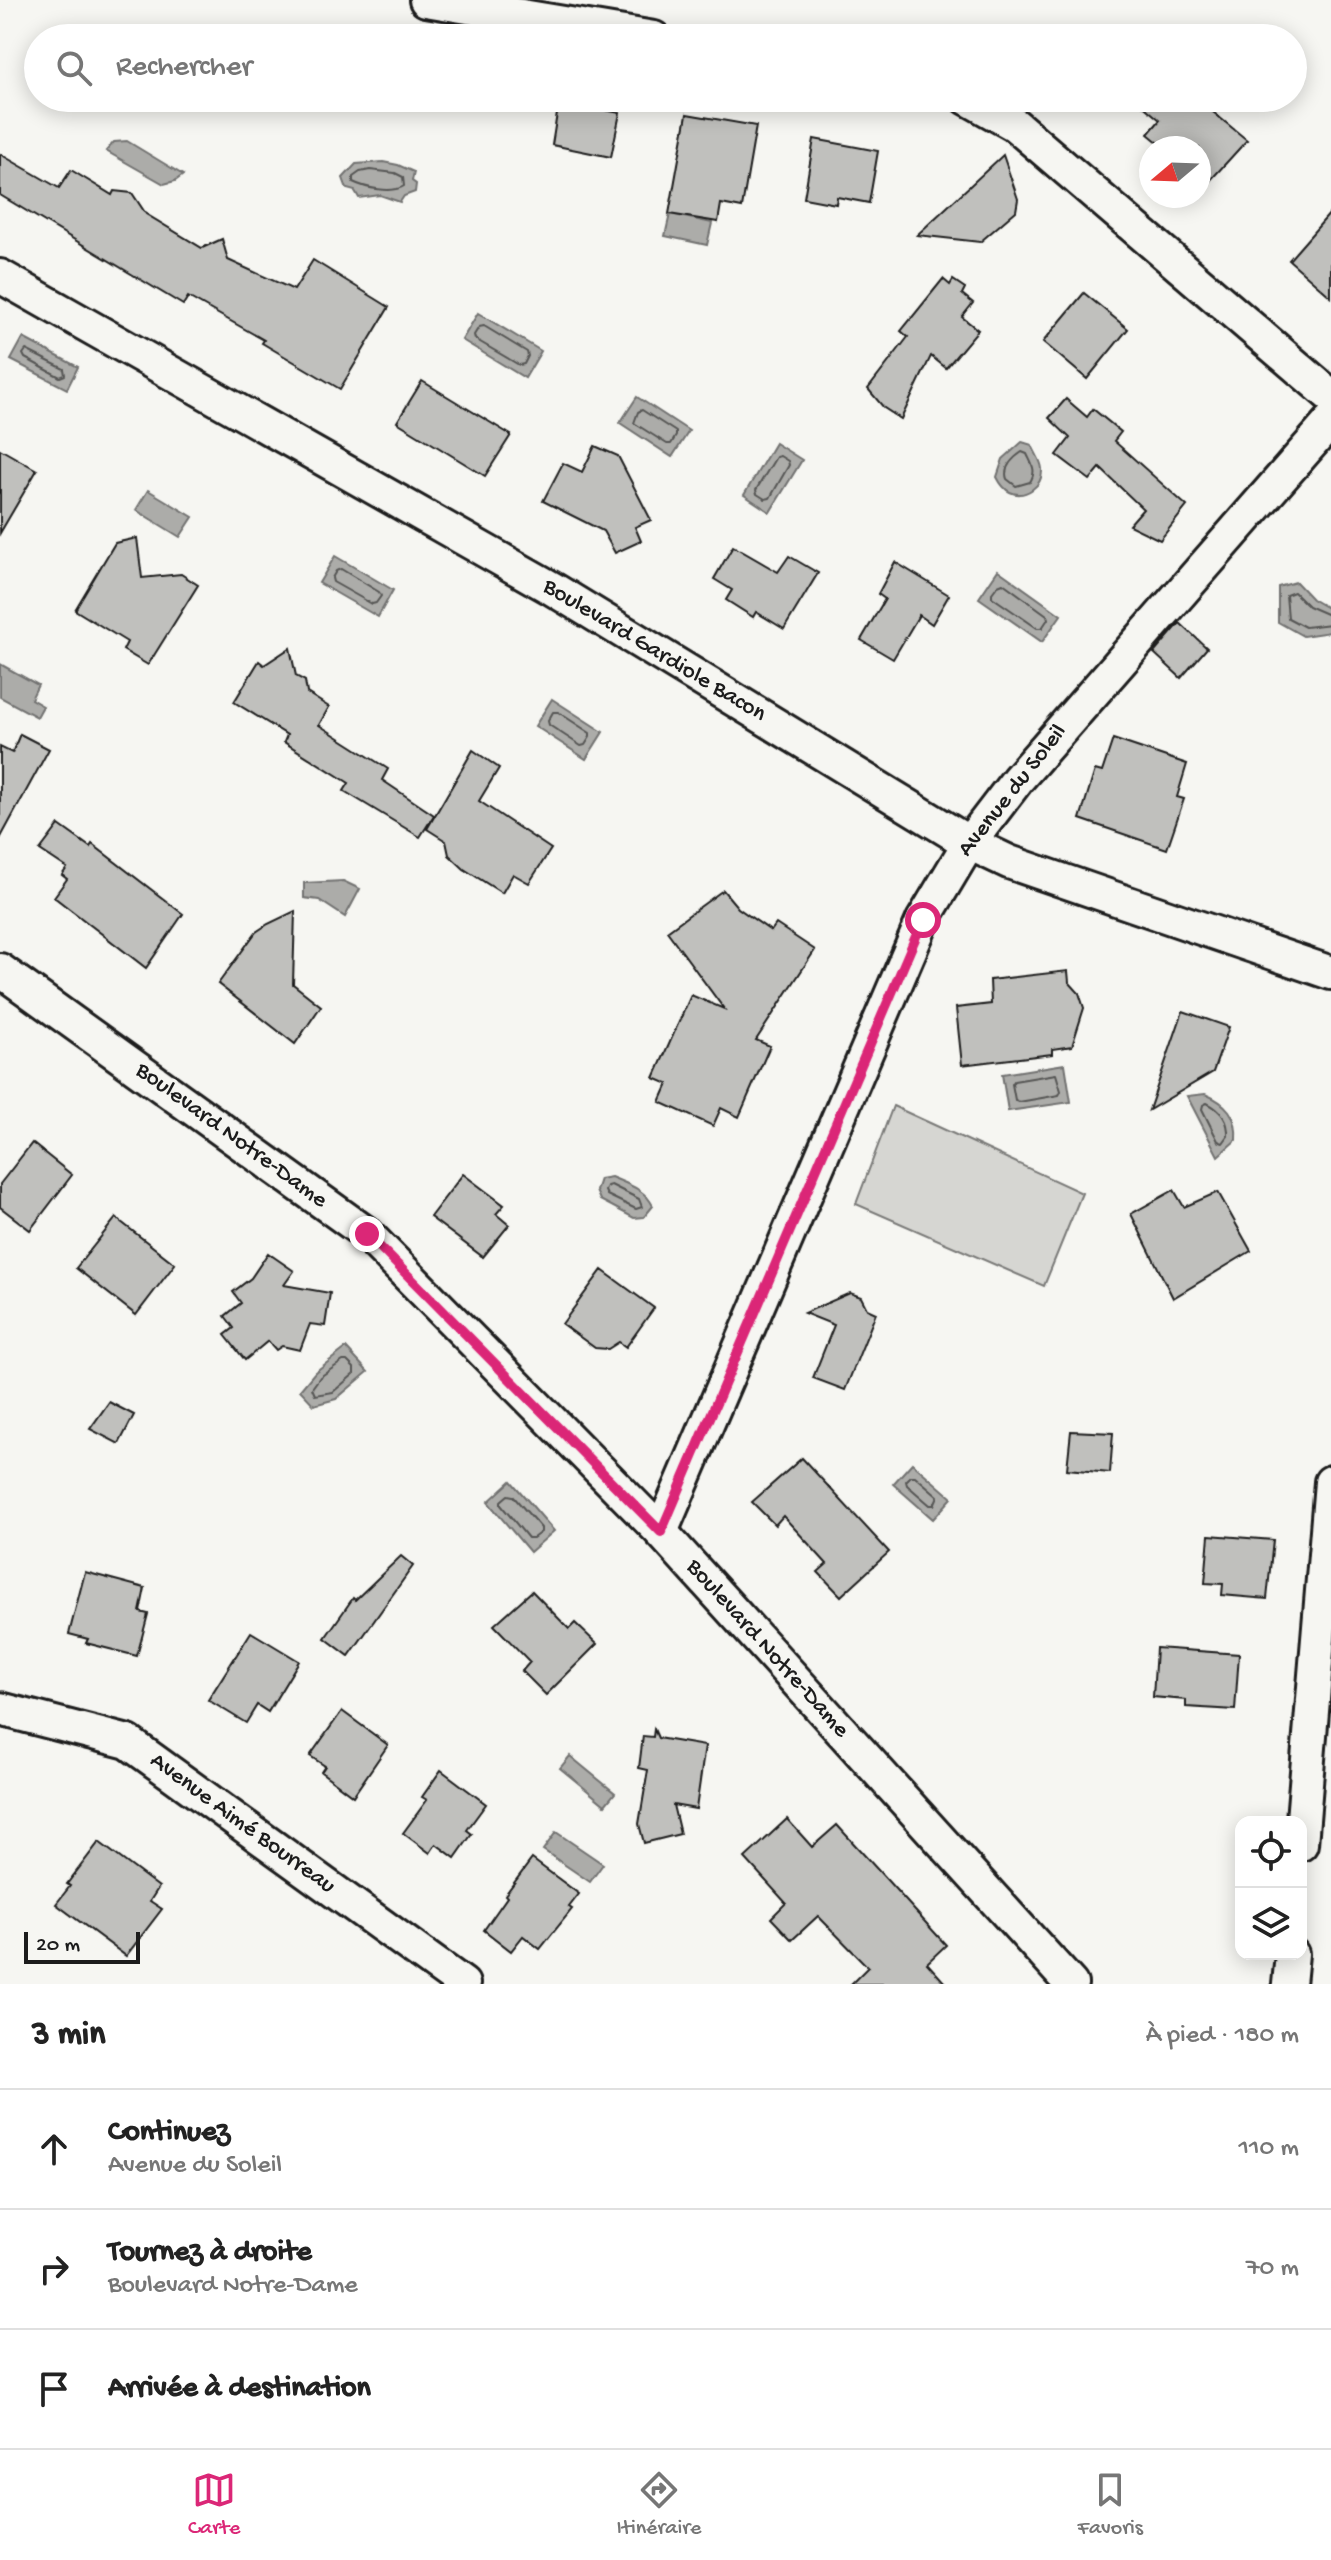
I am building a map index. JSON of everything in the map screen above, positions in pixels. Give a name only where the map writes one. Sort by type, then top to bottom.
[{"type":"street","points":[[426,0],[570,24]]},
{"type":"street","points":[[992,112],[1015,125],[1331,396]]},
{"type":"street","name":"Boulevard Gardiole Bacon","points":[[0,276],[553,589],[969,843],[1009,862],[1331,973]]},
{"type":"street","name":"Avenue du Soleil","points":[[661,1532],[923,920],[969,843],[1018,779],[1331,421]]},
{"type":"street","name":"Boulevard Notre-Dame","points":[[0,970],[367,1234],[661,1532],[1071,1984]]},
{"type":"street","points":[[1303,1816],[1331,1482]]},
{"type":"street","name":"Avenue Aimé Bourreau","points":[[0,1709],[128,1742],[463,1984]]},
{"type":"street","points":[[1289,1984],[1291,1960]]},
{"type":"shaded area","points":[[893,1106],[1082,1193],[1044,1286],[856,1204]]},
{"type":"water","points":[[127,141],[183,175],[164,184],[106,151],[114,142]]},
{"type":"water","points":[[383,162],[414,172],[412,181],[416,184],[415,192],[404,196],[400,202],[380,195],[359,198],[355,191],[347,189],[343,178],[356,164]]},
{"type":"water","points":[[670,214],[712,223],[707,245],[665,236]]},
{"type":"water","points":[[478,313],[541,351],[525,378],[462,340]]},
{"type":"water","points":[[23,338],[78,367],[67,389],[11,360]]},
{"type":"water","points":[[637,397],[689,431],[672,457],[620,423]]},
{"type":"water","points":[[1022,442],[1032,445],[1041,463],[1042,475],[1032,490],[1016,494],[1006,489],[997,477],[1003,459]]},
{"type":"water","points":[[775,443],[802,460],[770,512],[744,495]]},
{"type":"water","points":[[148,490],[193,517],[180,537],[136,510]]},
{"type":"water","points":[[335,556],[393,590],[378,617],[319,583]]},
{"type":"water","points":[[998,570],[1061,615],[1042,642],[979,598]]},
{"type":"water","points":[[1296,582],[1312,599],[1331,610],[1331,632],[1303,636],[1278,622],[1278,587]]},
{"type":"water","points":[[0,664],[38,685],[31,699],[43,706],[37,717],[0,697]]},
{"type":"water","points":[[552,699],[603,732],[586,759],[535,726]]},
{"type":"water","points":[[343,881],[360,889],[345,917],[319,900],[304,898],[304,883]]},
{"type":"water","points":[[1065,1064],[1071,1102],[1008,1111],[1002,1074]]},
{"type":"water","points":[[1205,1094],[1225,1106],[1235,1124],[1236,1140],[1218,1156],[1187,1096]]},
{"type":"water","points":[[611,1177],[635,1188],[650,1200],[653,1206],[644,1217],[634,1218],[600,1200],[596,1191],[600,1179]]},
{"type":"water","points":[[346,1348],[368,1372],[336,1399],[314,1405],[300,1390],[315,1372]]},
{"type":"water","points":[[912,1463],[952,1498],[933,1519],[893,1484]]},
{"type":"water","points":[[511,1481],[554,1531],[530,1552],[488,1502]]},
{"type":"water","points":[[570,1756],[615,1793],[605,1805],[560,1768]]},
{"type":"water","points":[[556,1832],[603,1864],[590,1882],[543,1850]]},
{"type":"building","points":[[557,112],[620,113],[611,157],[552,145]]},
{"type":"building","points":[[1151,112],[1213,112],[1247,140],[1211,180],[1211,136],[1148,134],[1160,120]]},
{"type":"building","points":[[687,114],[756,126],[742,208],[721,204],[718,222],[669,214]]},
{"type":"building","points":[[814,139],[878,151],[869,203],[837,197],[836,204],[804,198]]},
{"type":"building","points":[[0,154],[59,188],[71,170],[112,195],[114,191],[132,193],[146,214],[202,248],[222,239],[228,260],[294,290],[313,260],[389,307],[340,389],[262,343],[264,340],[188,297],[183,305],[0,195]]},
{"type":"building","points":[[1003,155],[1018,199],[1016,211],[980,242],[917,235]]},
{"type":"building","points":[[1331,212],[1331,297],[1289,260]]},
{"type":"building","points":[[943,279],[950,285],[953,280],[965,288],[962,294],[973,303],[962,317],[978,330],[946,368],[931,356],[901,419],[884,408],[868,389],[908,337],[901,331]]},
{"type":"building","points":[[1084,293],[1128,329],[1087,379],[1043,342]]},
{"type":"building","points":[[422,381],[511,435],[485,476],[397,422]]},
{"type":"building","points":[[1066,399],[1087,417],[1093,409],[1121,432],[1114,441],[1187,506],[1160,540],[1129,525],[1143,509],[1100,468],[1090,480],[1057,455],[1070,438],[1049,418]]},
{"type":"building","points":[[595,446],[618,456],[651,520],[635,527],[641,541],[615,553],[603,531],[543,501],[563,463],[582,472]]},
{"type":"building","points":[[0,449],[37,470],[0,533]]},
{"type":"building","points":[[137,538],[142,578],[181,574],[198,585],[148,665],[123,650],[127,642],[75,610],[115,543]]},
{"type":"building","points":[[733,546],[778,572],[789,556],[818,573],[784,629],[756,612],[753,617],[726,600],[732,590],[714,579]]},
{"type":"building","points":[[895,562],[949,595],[932,624],[919,615],[893,659],[861,640],[885,599],[878,594]]},
{"type":"building","points":[[1180,623],[1207,648],[1181,678],[1154,653]]},
{"type":"building","points":[[290,648],[296,676],[305,681],[307,693],[329,707],[319,725],[388,769],[382,780],[434,815],[420,837],[344,791],[349,783],[284,742],[287,735],[234,702],[259,661],[264,665]]},
{"type":"building","points":[[20,734],[49,749],[0,839],[0,747],[12,753]]},
{"type":"building","points":[[1113,739],[1187,764],[1177,797],[1184,799],[1167,849],[1080,819],[1095,770],[1102,772]]},
{"type":"building","points":[[473,750],[499,768],[479,801],[551,849],[529,883],[513,874],[502,893],[464,869],[449,855],[446,841],[427,829]]},
{"type":"building","points":[[59,825],[90,847],[92,844],[183,914],[146,968],[54,897],[67,879],[62,875],[67,868],[40,850]]},
{"type":"building","points":[[723,890],[738,908],[771,931],[776,924],[815,950],[756,1040],[770,1046],[739,1117],[721,1108],[713,1126],[660,1102],[668,1084],[654,1078],[691,995],[724,1009],[667,931]]},
{"type":"building","points":[[295,911],[293,984],[321,1006],[295,1044],[218,984],[256,932]]},
{"type":"building","points":[[1068,971],[1069,982],[1079,993],[1084,1008],[1072,1046],[1052,1049],[1052,1054],[962,1065],[956,1008],[991,1004],[990,980]]},
{"type":"building","points":[[1183,1011],[1229,1027],[1213,1072],[1149,1110]]},
{"type":"building","points":[[32,1143],[72,1175],[30,1230],[0,1207],[0,1184]]},
{"type":"building","points":[[463,1174],[504,1205],[496,1214],[509,1225],[483,1257],[430,1217]]},
{"type":"building","points":[[1174,1190],[1184,1207],[1218,1192],[1251,1251],[1173,1298],[1131,1214]]},
{"type":"building","points":[[116,1218],[175,1264],[136,1315],[76,1268]]},
{"type":"building","points":[[268,1253],[294,1271],[284,1285],[330,1293],[325,1326],[310,1324],[300,1350],[282,1346],[276,1350],[268,1341],[245,1360],[225,1335],[234,1328],[225,1316],[241,1303],[233,1292],[251,1278]]},
{"type":"building","points":[[602,1270],[654,1308],[626,1347],[619,1342],[608,1349],[595,1348],[562,1324]]},
{"type":"building","points":[[850,1293],[861,1297],[867,1309],[876,1313],[845,1390],[813,1378],[834,1325],[804,1313]]},
{"type":"building","points":[[109,1402],[134,1415],[119,1444],[90,1429]]},
{"type":"building","points":[[1071,1431],[1113,1433],[1110,1473],[1067,1469]]},
{"type":"building","points":[[802,1458],[889,1552],[841,1596],[818,1572],[827,1564],[783,1516],[775,1525],[752,1502]]},
{"type":"building","points":[[1209,1535],[1273,1540],[1267,1599],[1222,1595],[1223,1584],[1205,1583]]},
{"type":"building","points":[[401,1556],[413,1566],[349,1656],[325,1638],[353,1598],[355,1600]]},
{"type":"building","points":[[85,1572],[145,1588],[140,1612],[148,1614],[137,1656],[86,1643],[88,1639],[69,1634]]},
{"type":"building","points":[[532,1591],[569,1629],[575,1623],[597,1644],[546,1695],[522,1671],[530,1662],[494,1625]]},
{"type":"building","points":[[251,1632],[299,1661],[268,1712],[257,1705],[246,1723],[208,1700]]},
{"type":"building","points":[[1156,1648],[1239,1654],[1235,1710],[1186,1707],[1186,1700],[1153,1697]]},
{"type":"building","points":[[342,1711],[388,1745],[353,1796],[321,1772],[325,1766],[310,1756]]},
{"type":"building","points":[[654,1729],[658,1738],[705,1746],[696,1809],[673,1805],[680,1834],[644,1843],[639,1824],[648,1770],[639,1768],[643,1736],[653,1737]]},
{"type":"building","points":[[441,1770],[486,1804],[467,1830],[472,1834],[455,1858],[436,1844],[430,1853],[403,1833],[427,1800],[422,1797]]},
{"type":"building","points":[[787,1819],[812,1847],[837,1825],[946,1945],[927,1963],[946,1984],[851,1984],[868,1967],[818,1916],[792,1940],[771,1918],[786,1903],[745,1858]]},
{"type":"building","points":[[99,1842],[159,1887],[150,1901],[162,1909],[126,1956],[56,1904]]},
{"type":"building","points":[[532,1859],[579,1894],[569,1907],[572,1909],[540,1949],[523,1936],[511,1951],[484,1930]]},
{"type":"route","points":[[367,1234],[661,1532],[923,920]]}]
